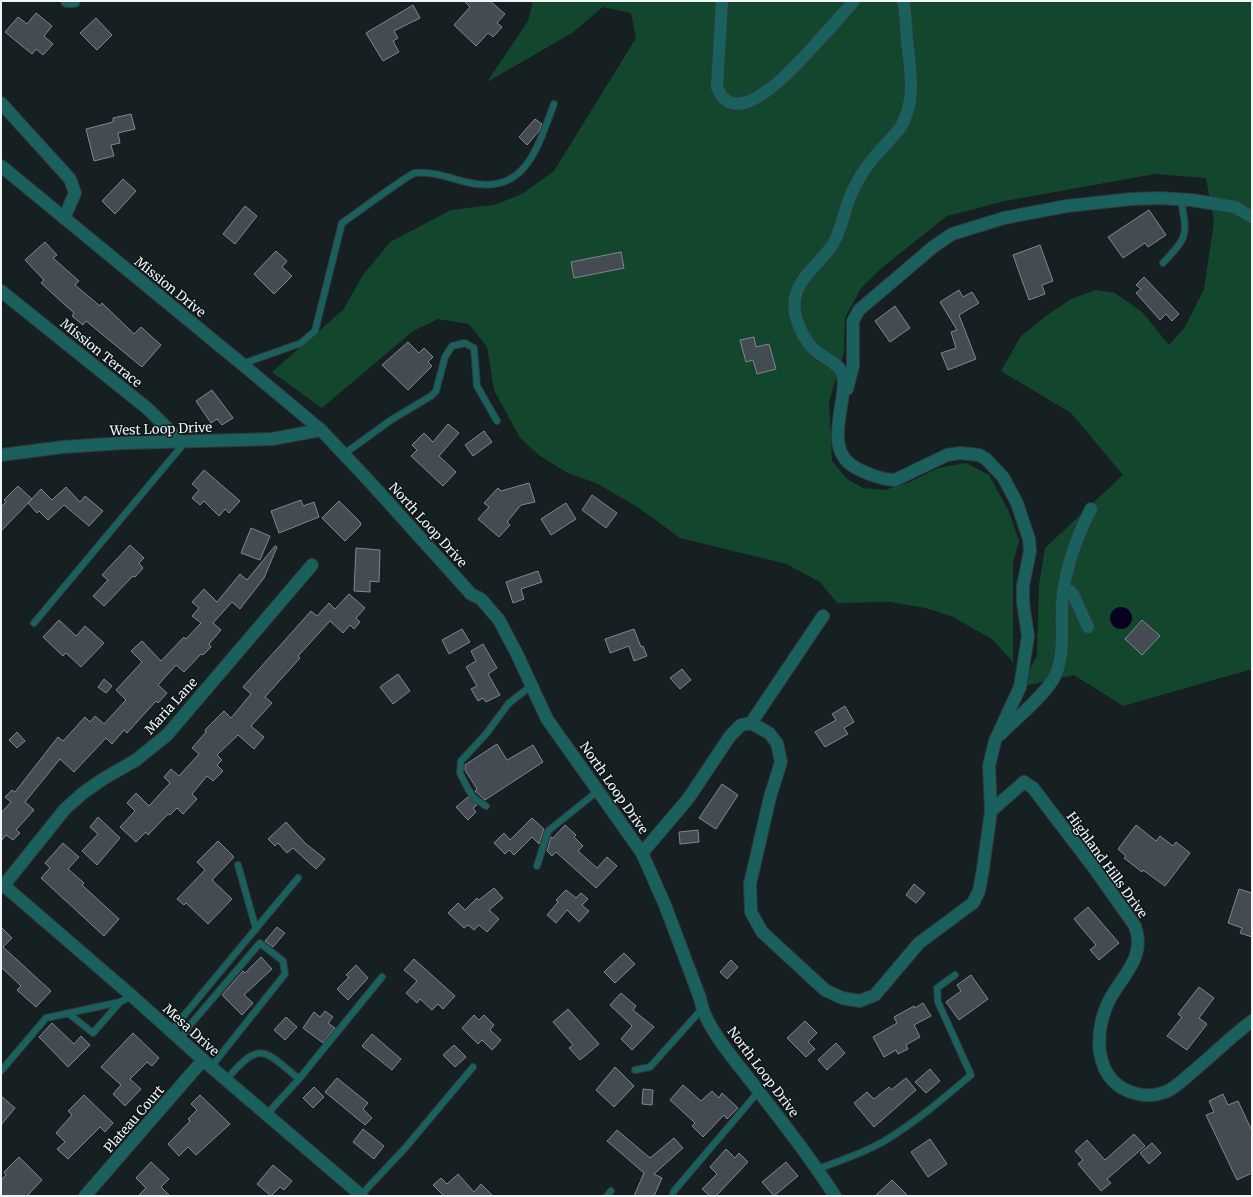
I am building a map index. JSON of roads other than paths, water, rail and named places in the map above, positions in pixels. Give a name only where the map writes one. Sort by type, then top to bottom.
[{"type":"street","points":[[67,1],[74,1]]},
{"type":"street","points":[[722,1],[717,87],[719,94],[725,99],[739,103],[758,98],[783,78],[854,1]]},
{"type":"street","points":[[642,853],[688,799],[730,736],[741,725],[751,723],[769,733],[777,743],[781,762],[770,797],[750,884],[751,912],[762,932],[825,990],[842,998],[860,1001],[875,995],[919,943],[973,904],[979,891],[991,811],[990,766],[995,740],[1020,687],[1028,636],[1023,603],[1023,586],[1030,551],[1030,539],[1017,503],[1002,477],[986,459],[974,454],[947,455],[895,480],[887,480],[853,467],[843,458],[838,447],[844,388],[842,372],[836,365],[817,351],[804,336],[799,326],[795,299],[801,283],[839,234],[852,191],[867,167],[899,129],[906,118],[910,106],[911,82],[903,1]]},
{"type":"street","points":[[1,103],[70,179],[75,193],[64,218]]},
{"type":"street","name":"Mission Drive","points":[[1,166],[321,430]]},
{"type":"street","points":[[841,411],[853,366],[853,321],[859,310],[933,247],[952,234],[1004,218],[1054,208],[1131,199],[1181,200],[1235,207],[1252,217]]},
{"type":"street","name":"Mission Terrace","points":[[1,291],[148,410],[183,441]]},
{"type":"street","name":"West Loop Drive","points":[[1,455],[63,447],[183,441],[272,439],[321,430]]},
{"type":"street","name":"North Loop Drive","points":[[321,430],[470,594],[481,599],[499,620],[517,654],[547,718],[642,853],[674,926],[700,998],[702,1009],[720,1040],[818,1169],[835,1196]]},
{"type":"street","points":[[995,740],[1052,681],[1057,671],[1062,642],[1063,593],[1078,542],[1091,509]]},
{"type":"street","name":"Maria Lane","points":[[2,884],[70,805],[103,779],[146,752],[166,735],[312,565]]},
{"type":"street","points":[[1063,593],[1070,591],[1073,594],[1088,627]]},
{"type":"street","points":[[751,723],[823,616]]},
{"type":"street","name":"Highland Hills Drive","points":[[991,811],[1024,782],[1033,788],[1136,926],[1138,935],[1138,951],[1134,961],[1113,992],[1100,1023],[1099,1046],[1101,1060],[1110,1079],[1121,1087],[1141,1095],[1152,1095],[1166,1092],[1203,1063],[1233,1035],[1252,1021]]},
{"type":"street","name":"Mesa Drive","points":[[2,884],[207,1063],[362,1195]]},
{"type":"street","name":"Plateau Court","points":[[85,1196],[207,1063]]},
{"type":"lane","points":[[242,364],[301,343],[314,331],[342,223],[414,173],[432,174],[473,184],[505,183],[526,167],[536,152],[554,104]]},
{"type":"lane","points":[[1163,263],[1179,246],[1186,232],[1181,200]]},
{"type":"lane","points":[[344,454],[391,420],[431,396],[436,391],[445,357],[452,346],[465,343],[474,348],[478,386],[497,421]]},
{"type":"lane","points":[[34,623],[183,441]]},
{"type":"lane","points":[[486,806],[474,798],[468,789],[460,773],[461,761],[486,734],[509,703],[531,686]]},
{"type":"lane","points":[[538,866],[548,831],[599,790]]},
{"type":"lane","points":[[238,865],[256,929]]},
{"type":"lane","points":[[176,1035],[256,929],[298,878]]},
{"type":"lane","points":[[176,1035],[190,1025],[260,943],[283,961],[286,974],[207,1063]]},
{"type":"lane","points":[[818,1169],[855,1155],[885,1140],[934,1106],[971,1075],[938,1002],[937,988],[955,976]]},
{"type":"lane","points":[[267,1114],[299,1079],[382,977]]},
{"type":"lane","points":[[1,1071],[46,1018],[120,1002],[132,996]]},
{"type":"lane","points":[[68,1013],[93,1033],[120,1002]]},
{"type":"lane","points":[[635,1070],[650,1067],[702,1009]]},
{"type":"lane","points":[[226,1079],[245,1058],[260,1052],[269,1054],[299,1079]]},
{"type":"lane","points":[[362,1195],[406,1147],[472,1067]]},
{"type":"lane","points":[[672,1196],[674,1191],[759,1091]]}]
